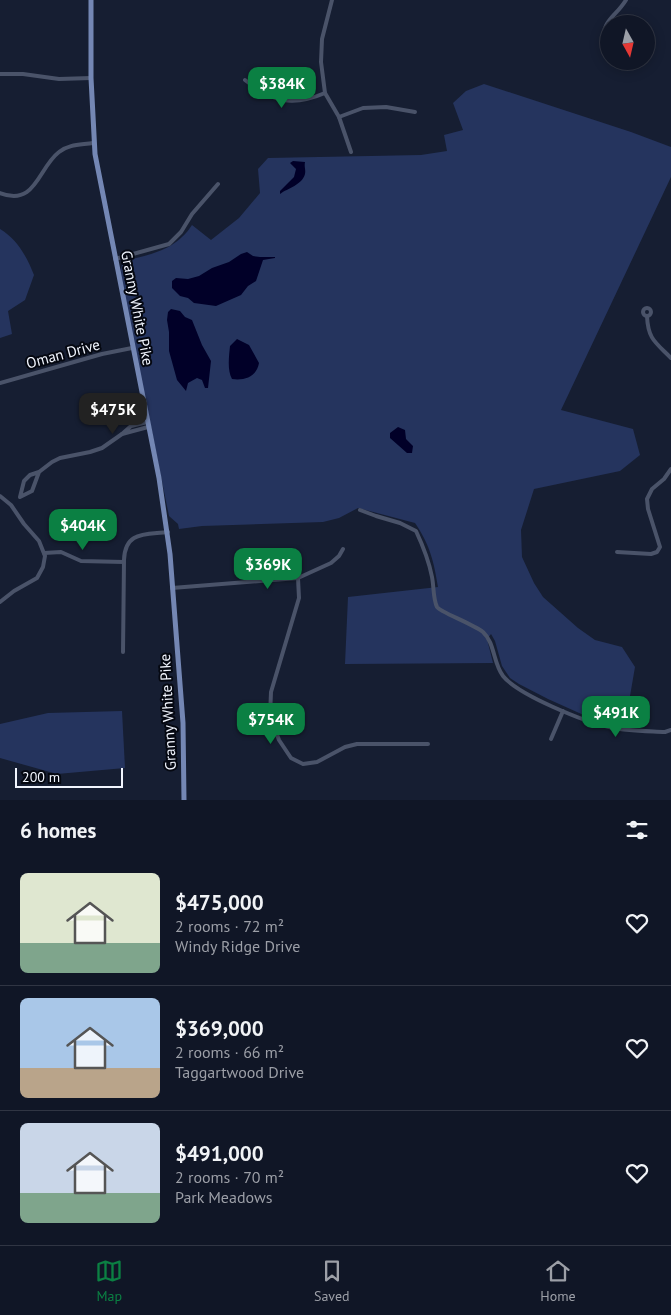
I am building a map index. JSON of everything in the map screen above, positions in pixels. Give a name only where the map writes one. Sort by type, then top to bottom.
[{"type":"main road","name":"Granny White Pike","points":[[91,0],[93,143],[168,532],[183,723],[184,800]]},
{"type":"street","points":[[332,0],[322,39],[321,62],[326,93],[338,117],[351,152]]},
{"type":"street","points":[[614,15],[626,0]]},
{"type":"street","points":[[0,74],[91,78]]},
{"type":"street","points":[[245,80],[273,98],[294,102],[311,99],[326,93]]},
{"type":"street","points":[[338,117],[364,108],[386,106],[415,112]]},
{"type":"street","points":[[0,192],[14,195],[27,192],[36,185],[59,152],[69,147],[93,143]]},
{"type":"street","points":[[115,259],[169,244],[181,232],[192,214],[218,184]]},
{"type":"street","points":[[647,316],[648,331],[657,344],[671,358]]},
{"type":"street","name":"Oman Drive","points":[[0,383],[102,354],[132,348]]},
{"type":"street","points":[[20,497],[26,479],[30,475],[39,472],[58,459],[102,448],[122,434],[148,424]]},
{"type":"street","points":[[617,552],[651,554],[657,552],[660,547],[648,509],[647,499],[652,489],[664,479],[671,469]]},
{"type":"street","points":[[11,505],[34,489],[39,472]]},
{"type":"street","points":[[664,479],[671,480]]},
{"type":"street","points":[[0,496],[11,505],[39,541],[44,553],[44,565],[38,577],[0,602]]},
{"type":"street","points":[[360,510],[400,523],[416,531],[426,554],[436,605],[439,611],[476,626],[489,637],[495,660],[504,676],[521,690],[563,710],[610,728],[665,732],[671,730]]},
{"type":"street","points":[[123,652],[125,548],[131,539],[138,536],[168,532]]},
{"type":"street","points":[[172,588],[298,578],[331,563],[339,556],[343,549]]},
{"type":"street","points":[[44,553],[61,552],[81,561],[124,562]]},
{"type":"street","points":[[298,578],[299,598],[271,692],[270,716],[279,740],[291,758],[303,764],[317,762],[346,747],[357,744],[428,744]]},
{"type":"street","points":[[551,739],[563,710]]},
{"type":"shaded area","points":[[484,84],[671,147],[671,177],[561,410],[633,429],[640,455],[620,471],[534,489],[521,530],[522,557],[543,597],[578,628],[595,640],[622,647],[635,667],[630,696],[616,711],[597,721],[548,699],[510,678],[502,666],[495,641],[491,634],[487,639],[493,663],[345,664],[348,597],[438,587],[431,554],[415,523],[358,508],[339,518],[323,522],[202,526],[179,529],[178,524],[169,516],[120,273],[123,261],[152,254],[170,246],[186,233],[192,225],[211,240],[239,218],[260,193],[258,169],[268,158],[421,155],[447,151],[444,135],[463,130],[453,103],[466,91]]},
{"type":"shaded area","points":[[293,161],[305,162],[305,174],[298,184],[280,194],[280,191],[294,177],[296,169],[290,163]]},
{"type":"shaded area","points":[[0,229],[12,238],[21,249],[34,275],[25,300],[8,311],[12,334],[0,338]]},
{"type":"shaded area","points":[[247,252],[253,256],[275,258],[263,260],[256,281],[248,286],[241,295],[216,306],[194,303],[188,298],[180,296],[172,288],[172,281],[176,278],[188,279],[199,276]]},
{"type":"shaded area","points":[[171,309],[180,311],[185,317],[192,320],[211,361],[208,388],[205,388],[202,380],[197,378],[188,383],[186,391],[177,380],[169,351],[167,320],[168,312]]},
{"type":"shaded area","points":[[237,339],[249,345],[259,363],[258,368],[250,377],[232,379],[229,371],[230,346]]},
{"type":"shaded area","points":[[398,427],[405,430],[406,439],[413,446],[412,453],[407,453],[390,438],[390,433]]},
{"type":"shaded area","points":[[122,711],[125,768],[57,774],[0,758],[0,724],[48,713]]}]
